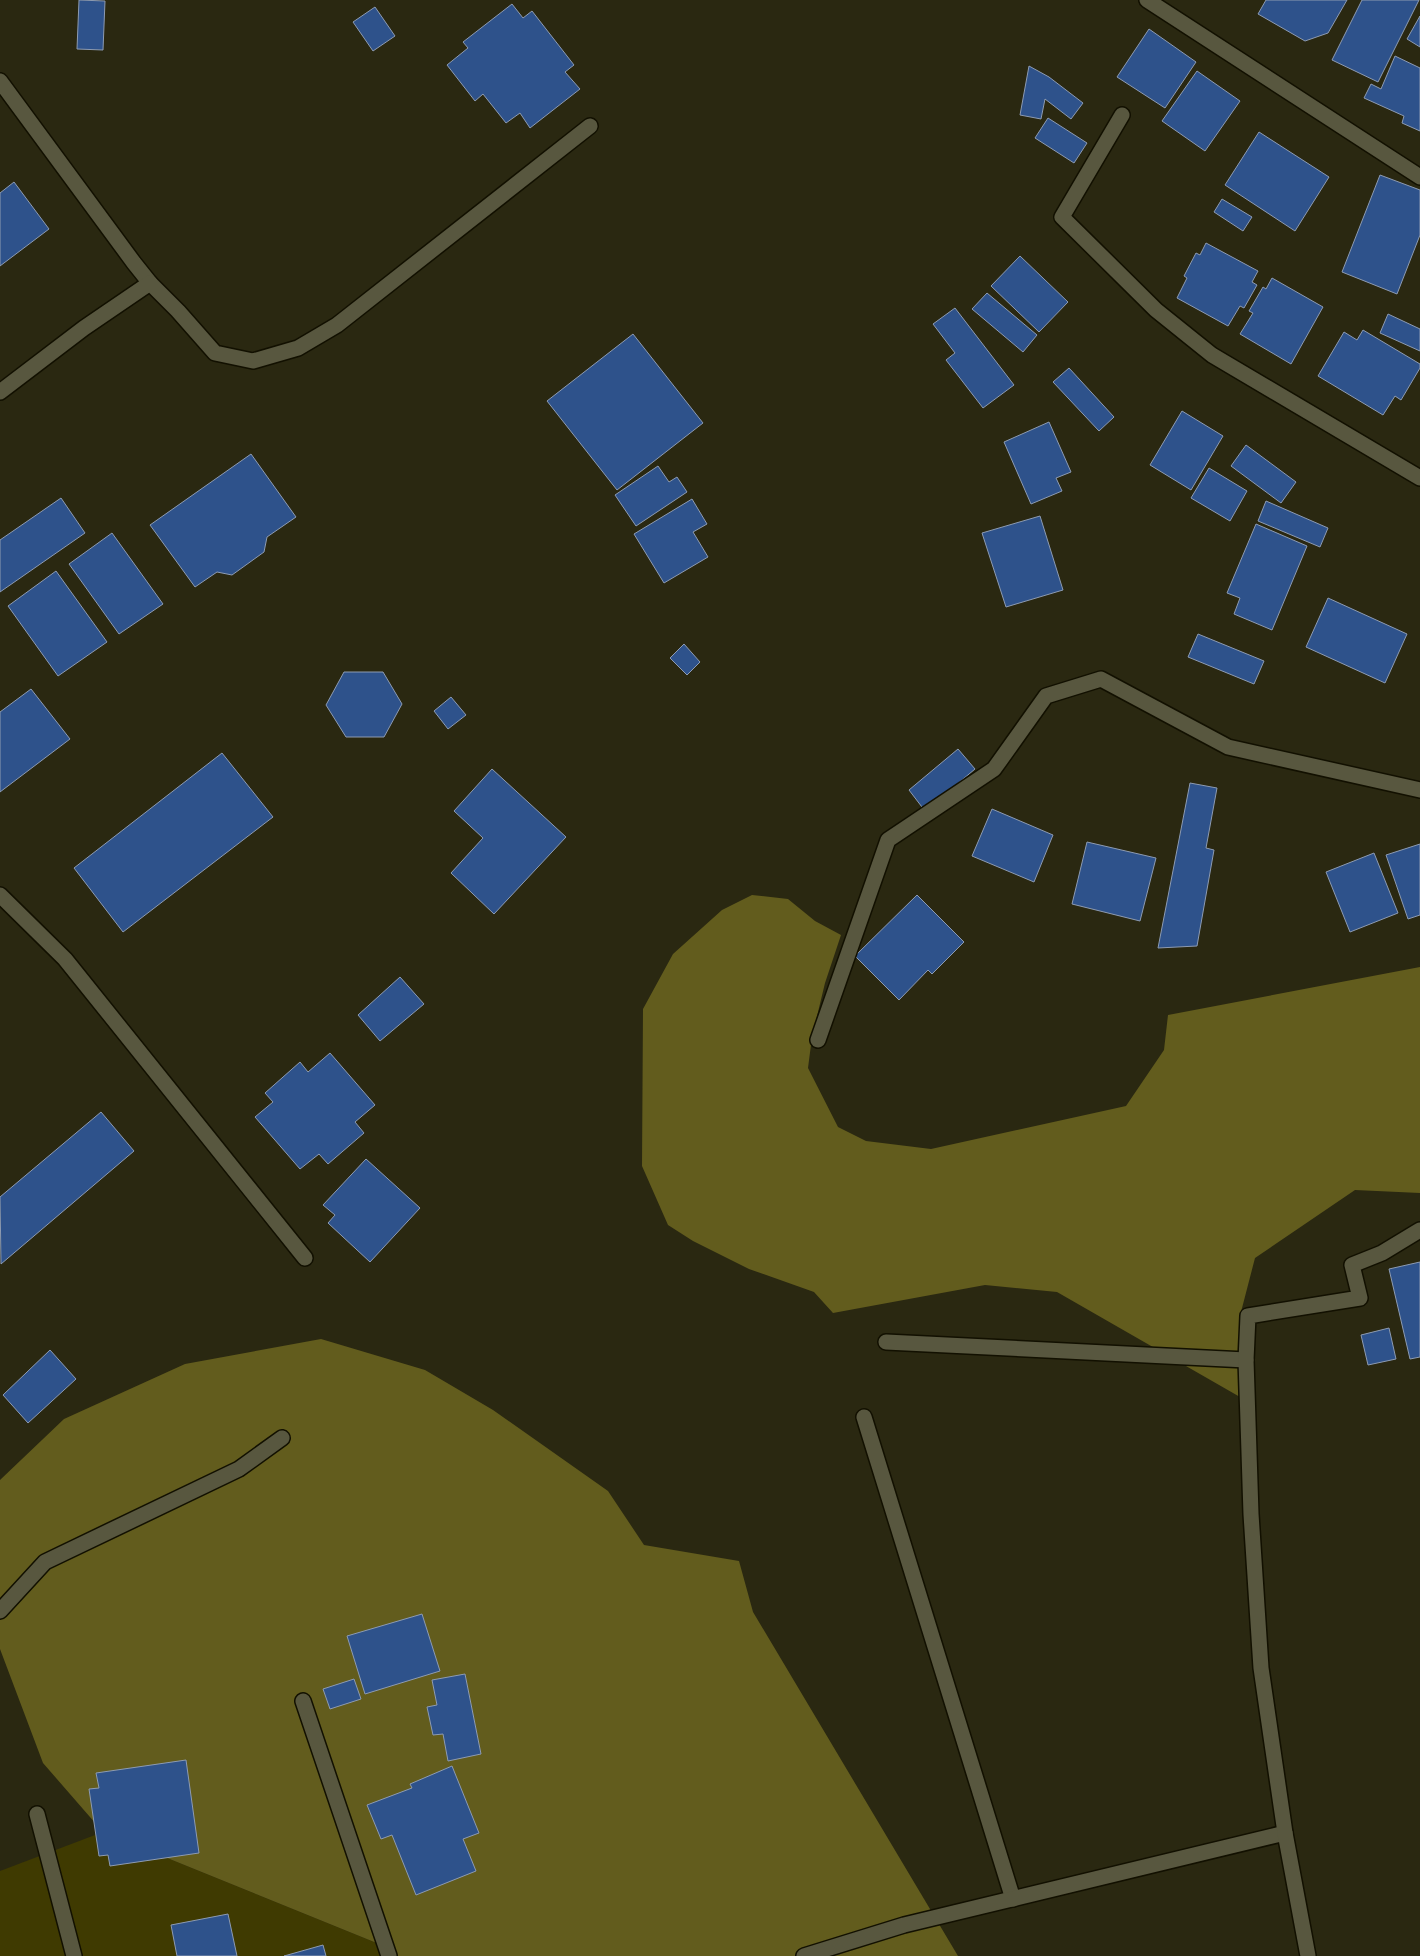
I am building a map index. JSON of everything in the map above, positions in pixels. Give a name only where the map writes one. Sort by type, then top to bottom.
[{"type":"street","points":[[1147,0],[1420,177]]},
{"type":"street","points":[[0,81],[150,283],[215,352],[253,361],[298,348],[337,326],[590,126]]},
{"type":"street","points":[[1122,115],[1062,218],[1156,310],[1212,355],[1420,478]]},
{"type":"street","points":[[0,392],[84,328],[150,283]]},
{"type":"street","points":[[818,1040],[888,840],[994,769],[1046,696],[1101,679],[1228,747],[1420,790]]},
{"type":"street","points":[[0,895],[65,960],[305,1258]]},
{"type":"street","points":[[1308,1956],[1285,1834],[1261,1668],[1251,1514],[1246,1360],[1248,1316],[1360,1298],[1352,1265],[1382,1253],[1420,1230]]},
{"type":"street","points":[[886,1342],[1246,1360]]},
{"type":"street","points":[[864,1417],[1013,1899]]},
{"type":"street","points":[[0,1611],[45,1562],[239,1469],[282,1438]]},
{"type":"street","points":[[302,1701],[389,1956]]},
{"type":"street","points":[[37,1814],[74,1956]]},
{"type":"street","points":[[804,1956],[904,1925],[1285,1834]]},
{"type":"shaded area","points":[[752,895],[788,899],[815,921],[841,935],[825,983],[812,1037],[808,1068],[838,1127],[866,1141],[931,1149],[1126,1106],[1164,1050],[1168,1015],[1420,967],[1420,1193],[1355,1190],[1255,1258],[1241,1312],[1240,1397],[1057,1292],[985,1285],[833,1313],[814,1292],[749,1269],[693,1241],[668,1225],[642,1166],[643,1009],[673,954],[722,910]]},
{"type":"shaded area","points":[[321,1339],[425,1370],[493,1410],[608,1491],[644,1545],[739,1561],[753,1612],[958,1956],[388,1956],[384,1946],[103,1832],[43,1763],[0,1649],[0,1480],[64,1419],[185,1364]]},
{"type":"shaded area","points":[[103,1832],[384,1946],[388,1956],[0,1956],[0,1871]]},
{"type":"building","points":[[79,0],[105,1],[103,50],[77,49]]},
{"type":"building","points":[[1266,0],[1347,0],[1328,33],[1305,41],[1258,14]]},
{"type":"building","points":[[1362,0],[1419,0],[1378,82],[1332,60]]},
{"type":"building","points":[[512,4],[523,18],[532,11],[574,65],[565,72],[580,89],[530,128],[520,113],[506,123],[483,94],[475,101],[447,65],[468,48],[463,42]]},
{"type":"building","points":[[375,7],[395,36],[373,51],[353,22]]},
{"type":"building","points":[[1420,16],[1420,47],[1407,39]]},
{"type":"building","points":[[1149,29],[1196,62],[1165,108],[1117,77]]},
{"type":"building","points":[[1395,56],[1420,68],[1420,131],[1402,123],[1404,116],[1364,98],[1371,84],[1381,89]]},
{"type":"building","points":[[1029,66],[1049,77],[1083,103],[1071,119],[1045,99],[1041,119],[1020,115]]},
{"type":"building","points":[[1197,71],[1240,101],[1205,151],[1162,121]]},
{"type":"building","points":[[1048,118],[1087,143],[1074,163],[1035,138]]},
{"type":"building","points":[[1259,132],[1329,177],[1295,231],[1225,185]]},
{"type":"building","points":[[1380,175],[1420,190],[1420,235],[1397,294],[1342,272]]},
{"type":"building","points":[[14,182],[49,229],[0,266],[0,193]]},
{"type":"building","points":[[1222,199],[1252,217],[1243,231],[1214,212]]},
{"type":"building","points":[[1206,243],[1258,271],[1252,282],[1257,285],[1244,308],[1240,306],[1228,326],[1177,298],[1187,278],[1184,276],[1196,253],[1200,255]]},
{"type":"building","points":[[1020,256],[1068,302],[1039,332],[991,286]]},
{"type":"building","points":[[1272,278],[1323,307],[1291,364],[1240,334],[1253,313],[1249,311],[1263,287],[1266,289]]},
{"type":"building","points":[[987,293],[1037,335],[1023,352],[972,309]]},
{"type":"building","points":[[955,308],[1014,385],[983,408],[946,360],[955,353],[933,324]]},
{"type":"building","points":[[1388,314],[1420,329],[1420,351],[1380,333]]},
{"type":"building","points":[[1363,330],[1420,364],[1420,368],[1401,400],[1395,396],[1383,415],[1318,376],[1344,332],[1357,340]]},
{"type":"building","points":[[633,334],[703,423],[617,490],[547,401]]},
{"type":"building","points":[[1069,368],[1114,417],[1099,431],[1053,382]]},
{"type":"building","points":[[1182,411],[1223,436],[1191,490],[1150,465]]},
{"type":"building","points":[[1049,422],[1071,472],[1056,478],[1062,491],[1031,504],[1004,442]]},
{"type":"building","points":[[1246,445],[1296,482],[1281,503],[1231,466]]},
{"type":"building","points":[[251,454],[296,517],[267,537],[264,552],[232,575],[217,572],[195,587],[150,525]]},
{"type":"building","points":[[658,466],[669,482],[677,477],[687,492],[636,526],[615,495]]},
{"type":"building","points":[[1209,468],[1247,491],[1230,521],[1191,498]]},
{"type":"building","points":[[61,498],[85,533],[0,592],[0,540]]},
{"type":"building","points":[[692,499],[707,524],[693,532],[708,557],[664,583],[634,534]]},
{"type":"building","points":[[1266,501],[1328,528],[1320,547],[1258,521]]},
{"type":"building","points":[[1040,516],[1063,590],[1006,607],[982,533]]},
{"type":"building","points":[[1256,524],[1307,546],[1272,630],[1234,614],[1240,598],[1227,593]]},
{"type":"building","points":[[112,533],[163,604],[119,634],[69,564]]},
{"type":"building","points":[[56,571],[107,642],[58,676],[8,606]]},
{"type":"building","points":[[1328,598],[1407,634],[1385,683],[1306,647]]},
{"type":"building","points":[[1198,634],[1264,661],[1254,684],[1188,657]]},
{"type":"building","points":[[684,644],[700,662],[687,675],[670,658]]},
{"type":"building","points":[[344,672],[383,672],[402,704],[384,737],[346,737],[326,705]]},
{"type":"building","points":[[31,689],[70,739],[0,792],[0,712]]},
{"type":"building","points":[[451,697],[466,715],[448,729],[434,711]]},
{"type":"building","points":[[958,749],[975,769],[925,811],[909,790]]},
{"type":"building","points":[[222,753],[273,817],[123,932],[74,868]]},
{"type":"building","points":[[492,769],[566,837],[494,914],[451,873],[483,838],[454,811]]},
{"type":"building","points":[[1190,783],[1217,788],[1206,848],[1214,850],[1197,946],[1158,948]]},
{"type":"building","points":[[992,809],[1053,835],[1034,882],[972,856]]},
{"type":"building","points":[[1087,842],[1156,858],[1140,921],[1072,904]]},
{"type":"building","points":[[1420,844],[1420,915],[1408,919],[1386,855]]},
{"type":"building","points":[[1374,853],[1398,913],[1350,932],[1326,872]]},
{"type":"building","points":[[917,895],[964,942],[932,974],[928,970],[899,1000],[855,956]]},
{"type":"building","points":[[400,977],[424,1004],[380,1041],[358,1015]]},
{"type":"building","points":[[330,1053],[375,1105],[355,1122],[364,1133],[328,1164],[319,1154],[300,1169],[255,1117],[273,1102],[265,1093],[300,1062],[308,1072]]},
{"type":"building","points":[[101,1112],[134,1151],[1,1264],[0,1197]]},
{"type":"building","points":[[366,1159],[420,1208],[370,1262],[328,1223],[335,1215],[323,1205]]},
{"type":"building","points":[[1420,1262],[1420,1357],[1410,1359],[1389,1269]]},
{"type":"building","points":[[1389,1328],[1396,1359],[1368,1365],[1361,1335]]},
{"type":"building","points":[[50,1350],[76,1379],[28,1423],[3,1395]]},
{"type":"building","points":[[422,1614],[440,1671],[365,1694],[347,1636]]},
{"type":"building","points":[[465,1674],[481,1754],[448,1761],[443,1734],[433,1735],[427,1707],[437,1705],[432,1680]]},
{"type":"building","points":[[354,1679],[361,1699],[330,1709],[323,1689]]},
{"type":"building","points":[[186,1760],[199,1853],[110,1866],[108,1855],[99,1856],[89,1789],[99,1788],[96,1773]]},
{"type":"building","points":[[452,1766],[479,1833],[463,1839],[476,1871],[416,1895],[392,1835],[381,1839],[367,1805],[412,1788],[410,1784]]},
{"type":"building","points":[[228,1914],[237,1956],[177,1956],[171,1925]]},
{"type":"building","points":[[323,1945],[326,1956],[284,1956]]}]
